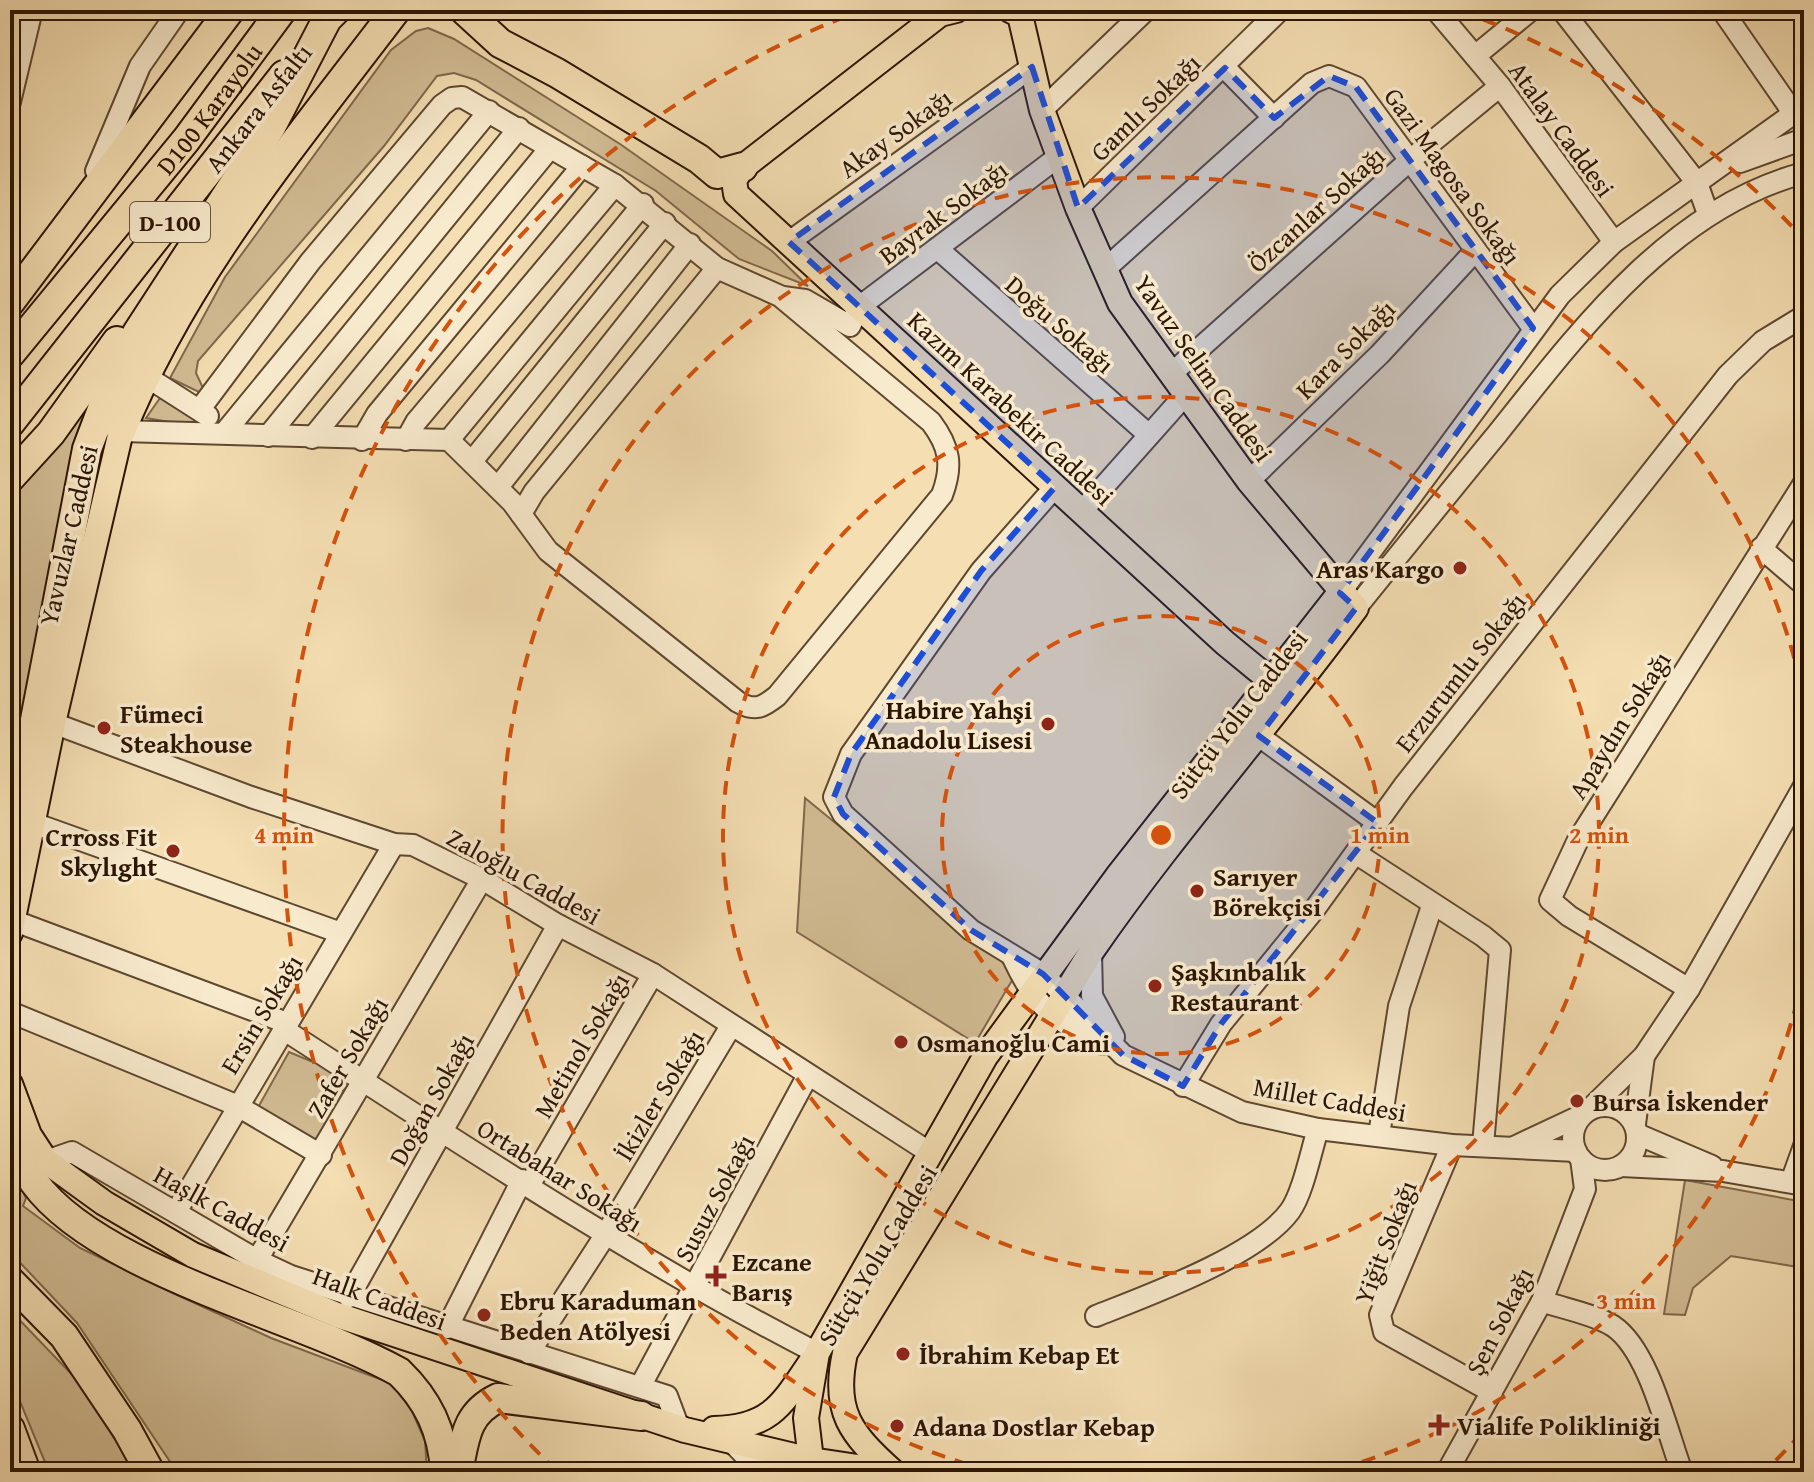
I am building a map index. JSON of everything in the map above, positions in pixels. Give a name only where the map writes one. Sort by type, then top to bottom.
[{"type":"highway","points":[[10,301],[231,10]]},
{"type":"highway","name":"D100 Karayolu","points":[[10,354],[186,140],[282,10]]},
{"type":"highway","points":[[121,431],[144,375],[202,274],[396,10]]},
{"type":"highway","points":[[464,10],[500,43],[569,80],[699,159],[710,170],[727,173],[743,167]]},
{"type":"highway","points":[[10,850],[87,449],[137,333],[271,127],[332,13]]},
{"type":"highway","name":"Ankara Asfaltı","points":[[10,423],[332,13]]},
{"type":"highway","points":[[10,478],[98,370],[185,239],[230,190]]},
{"type":"highway","points":[[10,1133],[33,1182],[66,1216],[114,1246],[399,1372],[430,1409],[440,1435],[445,1472]]},
{"type":"highway","points":[[10,1281],[64,1336],[127,1430],[150,1472]]},
{"type":"highway","points":[[458,1472],[467,1429],[480,1407],[498,1398],[641,1416]]},
{"type":"highway","points":[[10,1429],[23,1472]]},
{"type":"highway","points":[[10,1448],[23,1472]]},
{"type":"main road","points":[[743,167],[947,11]]},
{"type":"main road","name":"Yavuz Selim Caddesi","points":[[1016,12],[1058,157],[1120,303],[1249,481],[1348,601]]},
{"type":"main road","name":"Kazım Karabekir Caddesi","points":[[743,167],[734,180],[736,194],[1282,690]]},
{"type":"main road","name":"Yavuzlar Caddesi","points":[[11,926],[53,723],[121,431]]},
{"type":"main road","name":"Sütçü Yolu Caddesi","points":[[814,1466],[806,1418],[817,1353],[985,1057],[1036,984],[1282,690],[1348,601]]},
{"type":"main road","name":"Sütçü Yolu Caddesi","points":[[894,1472],[852,1431],[842,1407],[839,1380],[845,1353],[959,1172],[1091,952],[1135,888],[1259,736],[1282,690]]},
{"type":"main road","name":"Halk Caddesi","points":[[10,1084],[29,1135],[46,1161],[93,1196],[193,1255],[337,1315],[682,1429],[814,1466],[894,1472]]},
{"type":"main road","points":[[932,1154],[959,1172]]},
{"type":"main road","points":[[682,1429],[749,1426],[771,1415],[817,1353]]},
{"type":"street","points":[[10,102],[32,10]]},
{"type":"street","points":[[10,301],[103,160],[140,66],[179,10]]},
{"type":"street","points":[[1042,110],[1146,10]]},
{"type":"street","name":"Atalay Caddesi","points":[[1436,10],[1500,86],[1614,242]]},
{"type":"street","points":[[1475,56],[1531,10]]},
{"type":"street","points":[[1562,10],[1697,183],[1708,214]]},
{"type":"street","points":[[1722,10],[1799,110]]},
{"type":"street","name":"Gamlı Sokağı","points":[[1078,208],[1225,68],[1268,13]]},
{"type":"street","name":"Akay Sokağı","points":[[789,242],[1032,67]]},
{"type":"street","points":[[1225,68],[1274,118]]},
{"type":"street","name":"Gazi Magosa Sokağı","points":[[1104,270],[1312,83],[1329,76],[1356,87],[1533,328]]},
{"type":"street","name":"Özcanlar Sokağı","points":[[1171,374],[1409,161],[1500,86]]},
{"type":"street","points":[[121,431],[449,440],[498,487],[548,551],[738,702],[760,709],[777,696],[942,495],[951,462],[944,439],[931,422],[780,296],[717,268],[643,204],[615,185],[462,97],[452,98],[442,105],[310,262],[200,409]]},
{"type":"street","name":"Sütçü Yolu Caddesi","points":[[1348,601],[1533,328],[1560,295],[1614,242],[1799,110]]},
{"type":"street","points":[[225,432],[489,111]]},
{"type":"street","points":[[268,436],[519,128]]},
{"type":"street","name":"Sütçü Yolu Caddesi","points":[[1697,183],[1759,153],[1804,139]]},
{"type":"street","points":[[312,438],[550,148]]},
{"type":"street","name":"Bayrak Sokağı","points":[[780,296],[805,300],[850,326],[859,307],[939,250],[1058,157]]},
{"type":"street","points":[[362,440],[377,414],[582,166]]},
{"type":"street","name":"Sütçü Yolu Caddesi","points":[[1348,601],[1593,315],[1708,214],[1781,179],[1804,173]]},
{"type":"street","points":[[406,440],[416,422],[615,185]]},
{"type":"street","points":[[449,440],[643,204]]},
{"type":"street","points":[[473,460],[665,223]]},
{"type":"street","points":[[498,487],[690,244]]},
{"type":"street","name":"Doğu Sokağı","points":[[939,250],[1149,435]]},
{"type":"street","name":"Kara Sokağı","points":[[1249,481],[1380,354],[1475,251]]},
{"type":"street","points":[[521,514],[534,492],[717,268]]},
{"type":"street","name":"Erzurumlu Sokağı","points":[[1183,1086],[1221,1024],[1357,854],[1728,375],[1763,341],[1804,316]]},
{"type":"street","points":[[144,375],[200,409],[225,432]]},
{"type":"street","points":[[1082,511],[1185,395]]},
{"type":"street","name":"Apaydın Sokağı","points":[[1689,989],[1569,916],[1550,900],[1578,840],[1804,483]]},
{"type":"street","name":"Millet Caddesi","points":[[1055,487],[981,571],[851,754],[834,797],[843,814],[971,930],[1013,958],[1059,1007],[1123,1055],[1183,1086],[1242,1112],[1318,1129],[1452,1145],[1483,1145],[1578,1155]]},
{"type":"street","points":[[1761,548],[1804,585]]},
{"type":"street","name":"Zaloğlu Caddesi","points":[[53,723],[251,797],[394,844],[413,845],[482,879],[558,925],[653,974],[932,1154]]},
{"type":"street","points":[[1259,736],[1378,823]]},
{"type":"street","points":[[1804,786],[1689,989],[1644,1056],[1586,1112],[1573,1132],[1578,1155],[1600,1170],[1723,1171],[1798,1183],[1804,1146]]},
{"type":"street","points":[[33,823],[341,933]]},
{"type":"street","name":"Ersin Sokağı","points":[[176,1212],[236,1105],[394,844]]},
{"type":"street","points":[[1357,854],[1500,950],[1483,1145]]},
{"type":"street","name":"Zafer Sokağı","points":[[257,1260],[482,879]]},
{"type":"street","points":[[1379,1135],[1399,1006],[1432,906]]},
{"type":"street","name":"Doğan Sokağı","points":[[349,1297],[558,925]]},
{"type":"street","name":"Ortabahar Sokağı","points":[[11,926],[285,1026],[442,1133],[606,1234],[696,1288],[817,1353]]},
{"type":"street","points":[[1091,952],[1092,996],[1123,1055]]},
{"type":"street","name":"Metinol Sokağı","points":[[447,1328],[526,1182],[653,974]]},
{"type":"street","points":[[10,1012],[236,1105],[321,1155]]},
{"type":"street","name":"İkizler Sokağı","points":[[529,1353],[606,1234],[731,1026]]},
{"type":"street","points":[[1585,1189],[1634,1152],[1644,1056]]},
{"type":"street","name":"Susuz Sokağı","points":[[641,1385],[696,1288],[808,1075]]},
{"type":"street","points":[[1510,1148],[1586,1112],[1611,1105],[1629,1115],[1636,1129],[1723,1171]]},
{"type":"street","points":[[1096,1316],[1208,1268],[1271,1230],[1292,1209],[1318,1129]]},
{"type":"street","name":"Yiğit Sokağı","points":[[1452,1145],[1380,1315],[1384,1332],[1492,1392]]},
{"type":"street","name":"Haşlk Caddesi","points":[[46,1161],[72,1152],[257,1260],[349,1297],[641,1385],[667,1396],[682,1429]]},
{"type":"street","name":"Şen Sokağı","points":[[1447,1472],[1542,1301],[1585,1189],[1578,1155]]},
{"type":"street","points":[[1542,1301],[1610,1324],[1628,1339],[1640,1359],[1682,1472]]},
{"type":"street","points":[[730,1440],[761,1472]]},
{"type":"street","points":[[784,1472],[814,1466]]},
{"type":"highlighted area","points":[[1032,67],[1078,208],[1225,68],[1274,118],[1329,76],[1356,87],[1533,328],[1340,593],[1356,608],[1259,736],[1378,823],[1221,1024],[1183,1086],[1123,1055],[1043,974],[971,930],[843,814],[834,797],[851,754],[981,571],[1055,487],[789,242]]},
{"type":"shaded area","points":[[428,28],[454,39],[620,144],[772,251],[808,286],[739,259],[656,191],[476,80],[454,73],[437,76],[384,146],[198,361],[196,373],[203,388],[199,392],[170,378],[225,277],[391,50],[416,31]]},
{"type":"shaded area","points":[[160,398],[198,422],[194,426],[146,418]]},
{"type":"shaded area","points":[[93,402],[10,809],[10,498]]},
{"type":"shaded area","points":[[805,798],[1017,972],[975,1043],[797,932]]},
{"type":"shaded area","points":[[289,1052],[349,1077],[319,1147],[256,1111]]},
{"type":"shaded area","points":[[10,1165],[26,1198],[23,1206],[80,1248],[271,1338],[393,1384],[412,1411],[425,1441],[427,1472],[177,1472],[77,1323],[10,1252]]},
{"type":"shaded area","points":[[1685,1180],[1804,1202],[1804,1268],[1731,1256],[1693,1288],[1685,1315],[1664,1314]]},
{"type":"shaded area","points":[[10,1310],[81,1384],[135,1472],[49,1472],[10,1377]]},
{"type":"place","name":"Aras Kargo","points":[[1460,568]]},
{"type":"place","name":"Habire Yahşi Anadolu Lisesi","points":[[1048,724]]},
{"type":"place","name":"Fümeci Steakhouse","points":[[104,728]]},
{"type":"place","name":"Crross Fit Skylıght","points":[[173,851]]},
{"type":"place","name":"Sarıyer Börekçisi","points":[[1197,891]]},
{"type":"place","name":"Şaşkınbalık Restaurant","points":[[1155,986]]},
{"type":"place","name":"Osmanoğlu Cami","points":[[901,1042]]},
{"type":"place","name":"Bursa İskender","points":[[1577,1101]]},
{"type":"place","name":"Ezcane Barış","points":[[716,1276]]},
{"type":"place","name":"Ebru Karaduman Beden Atölyesi","points":[[484,1315]]},
{"type":"place","name":"İbrahim Kebap Et","points":[[903,1354]]},
{"type":"place","name":"Vialife Polikliniği","points":[[1439,1425]]},
{"type":"place","name":"Adana Dostlar Kebap","points":[[897,1426]]}]
